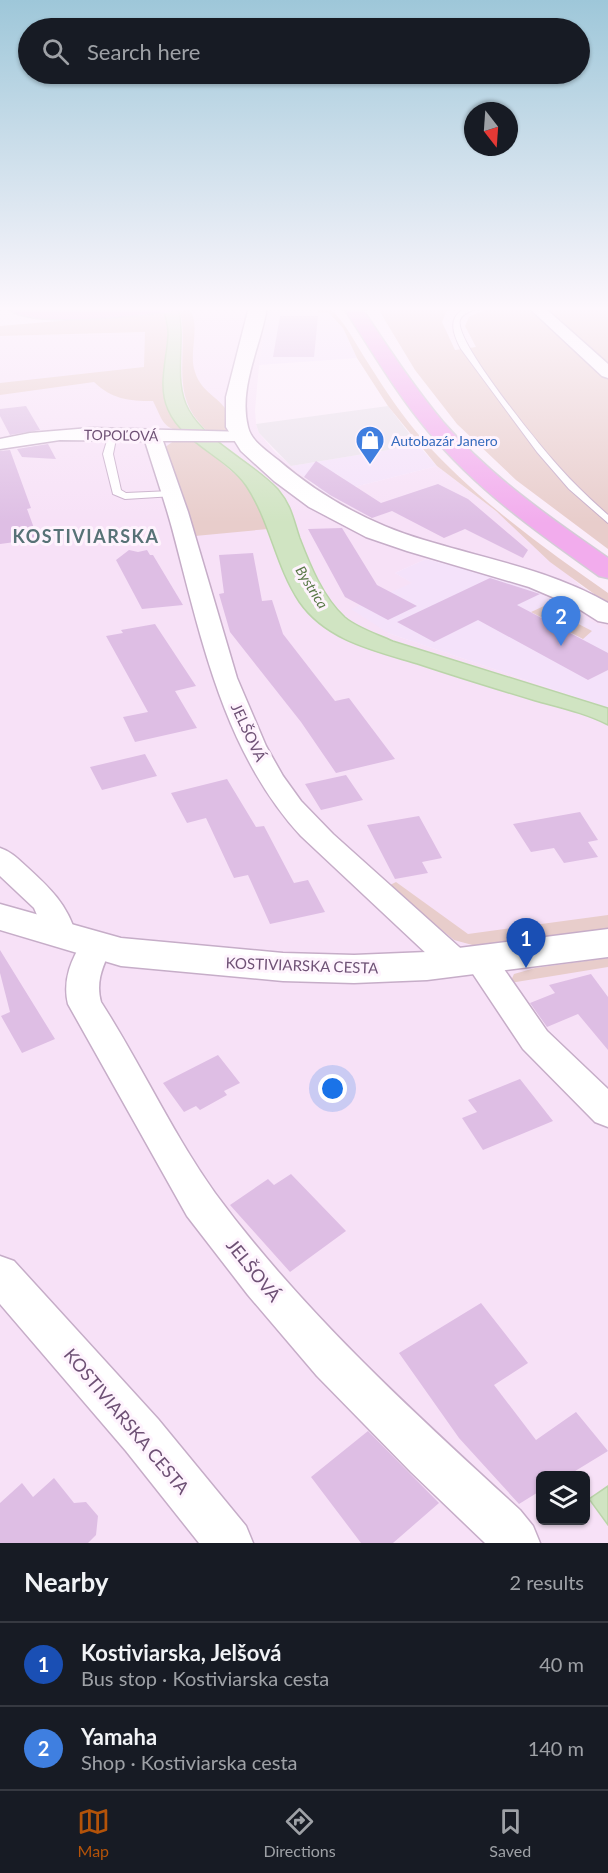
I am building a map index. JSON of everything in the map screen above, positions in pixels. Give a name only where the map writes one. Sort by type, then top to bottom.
[{"type":"main road","points":[[400,379],[415,401],[458,450],[510,497],[608,570]]},
{"type":"street","points":[[241,379],[235,397],[237,429],[234,437],[278,473],[328,509],[354,522],[413,545],[550,584],[608,615]]},
{"type":"street","name":"TOPOĽOVÁ","points":[[0,444],[48,435],[234,437]]},
{"type":"street","name":"JELŠOVÁ","points":[[164,435],[171,494],[229,687],[266,769],[291,806],[327,846],[468,961],[536,1040],[608,1112]]},
{"type":"street","points":[[0,858],[48,903],[58,921],[78,940]]},
{"type":"street","name":"KOSTIVIARSKA CESTA","points":[[0,918],[133,953],[283,967],[354,969],[468,961],[608,944]]},
{"type":"street","name":"JELŠOVÁ","points":[[78,940],[85,1004],[112,1047],[172,1157],[201,1203],[262,1281],[332,1361],[427,1456],[503,1527],[516,1543]]},
{"type":"street","name":"KOSTIVIARSKA CESTA","points":[[0,1274],[142,1435],[229,1543]]},
{"type":"lane","points":[[487,379],[532,444],[570,485],[608,520]]},
{"type":"lane","points":[[113,434],[108,454],[116,492],[126,496],[171,494]]},
{"type":"shaded area","points":[[0,379],[258,379],[255,410],[259,433],[275,452],[327,494],[437,466],[496,511],[580,585],[608,604],[608,630],[494,576],[426,559],[395,573],[413,583],[388,633],[608,708],[608,1543],[0,1543]]},
{"type":"shaded area","points":[[36,379],[164,379],[184,431],[167,426],[153,401],[121,398],[107,392],[94,382],[0,395],[0,383]]},
{"type":"shaded area","points":[[183,379],[199,379],[204,388],[225,408],[227,433],[212,433],[198,421],[185,396]]},
{"type":"shaded area","points":[[371,379],[378,379],[402,413],[444,463],[512,522],[608,593],[608,604],[550,562],[496,511],[437,466],[388,406]]},
{"type":"shaded area","points":[[422,379],[608,379],[608,549],[516,480],[457,424]]},
{"type":"shaded area","points":[[388,406],[418,445],[291,466],[259,433],[256,424]]},
{"type":"shaded area","points":[[175,440],[195,440],[243,481],[257,502],[268,529],[195,536],[164,448]]},
{"type":"shaded area","points":[[418,445],[437,466],[327,494],[317,487],[344,479],[335,473],[307,479],[291,466]]},
{"type":"shaded area","points":[[426,559],[522,584],[608,630],[608,708],[388,633],[351,609],[412,583],[395,573]]},
{"type":"shaded area","points":[[544,606],[592,631],[583,639],[531,612]]},
{"type":"shaded area","points":[[396,882],[468,934],[608,915],[608,931],[476,946],[454,940],[388,886]]},
{"type":"shaded area","points":[[608,958],[608,967],[510,983],[514,974],[535,968]]},
{"type":"water","name":"Bystrica","points":[[163,379],[180,379],[184,398],[197,421],[218,442],[268,479],[283,495],[292,512],[300,538],[318,580],[337,609],[350,621],[393,641],[608,708],[608,725],[581,714],[368,649],[352,643],[323,626],[299,602],[291,588],[261,514],[246,486],[238,476],[194,441],[175,422],[165,401]]},
{"type":"water","points":[[608,1486],[608,1525],[590,1500]]},
{"type":"building","points":[[26,406],[40,430],[10,435],[0,416],[0,409]]},
{"type":"building","points":[[48,444],[56,459],[22,457],[17,449]]},
{"type":"building","points":[[10,450],[31,508],[27,509],[38,539],[0,544],[0,451]]},
{"type":"building","points":[[316,461],[381,503],[438,484],[468,499],[528,550],[523,558],[465,529],[444,538],[392,511],[372,518],[330,495],[304,477]]},
{"type":"building","points":[[342,528],[377,585],[417,606],[388,620],[345,597],[308,529]]},
{"type":"building","points":[[129,550],[138,552],[147,550],[150,555],[153,555],[183,605],[142,609],[116,560]]},
{"type":"building","points":[[253,553],[262,601],[272,600],[283,634],[335,701],[349,698],[395,759],[336,773],[301,722],[230,632],[219,594],[224,593],[219,555]]},
{"type":"building","points":[[490,578],[540,594],[517,605],[608,653],[608,670],[588,680],[478,620],[434,642],[397,622]]},
{"type":"building","points":[[155,624],[196,686],[175,691],[197,728],[135,742],[123,717],[148,712],[106,636],[123,633],[121,630]]},
{"type":"building","points":[[145,754],[157,776],[102,790],[90,767]]},
{"type":"building","points":[[346,775],[363,800],[321,810],[305,784]]},
{"type":"building","points":[[227,779],[256,827],[264,826],[294,883],[308,880],[325,912],[270,924],[248,875],[234,878],[206,818],[187,823],[171,793]]},
{"type":"building","points":[[580,812],[598,840],[588,842],[598,857],[564,863],[554,848],[531,852],[513,824]]},
{"type":"building","points":[[419,816],[442,858],[422,862],[428,873],[395,879],[367,825]]},
{"type":"building","points":[[0,950],[55,1039],[22,1053],[1,1016],[10,1012],[0,973]]},
{"type":"building","points":[[591,974],[608,997],[608,1050],[578,1014],[547,1027],[530,1003],[555,993],[549,985]]},
{"type":"building","points":[[218,1055],[240,1083],[224,1091],[227,1095],[200,1110],[196,1106],[184,1112],[163,1083]]},
{"type":"building","points":[[520,1079],[553,1121],[483,1150],[462,1118],[477,1112],[468,1100]]},
{"type":"building","points":[[291,1174],[346,1231],[290,1272],[230,1205],[268,1179],[274,1185]]},
{"type":"building","points":[[481,1303],[528,1363],[494,1385],[536,1440],[576,1412],[608,1451],[575,1471],[536,1471],[536,1493],[519,1504],[459,1438],[399,1353]]},
{"type":"building","points":[[368,1431],[439,1503],[393,1543],[361,1543],[311,1477]]},
{"type":"building","points":[[54,1478],[74,1503],[86,1502],[98,1516],[96,1535],[88,1543],[0,1543],[0,1503],[22,1483],[33,1497]]},
{"type":"place","name":"Autobazár Janero","points":[[370,466]]},
{"type":"place","name":"Yamaha","points":[[561,646]]},
{"type":"place","name":"Kostiviarska, Jelšová","points":[[526,968]]},
{"type":"district","name":"KOSTIVIARSKA","points":[[86,536]]}]
